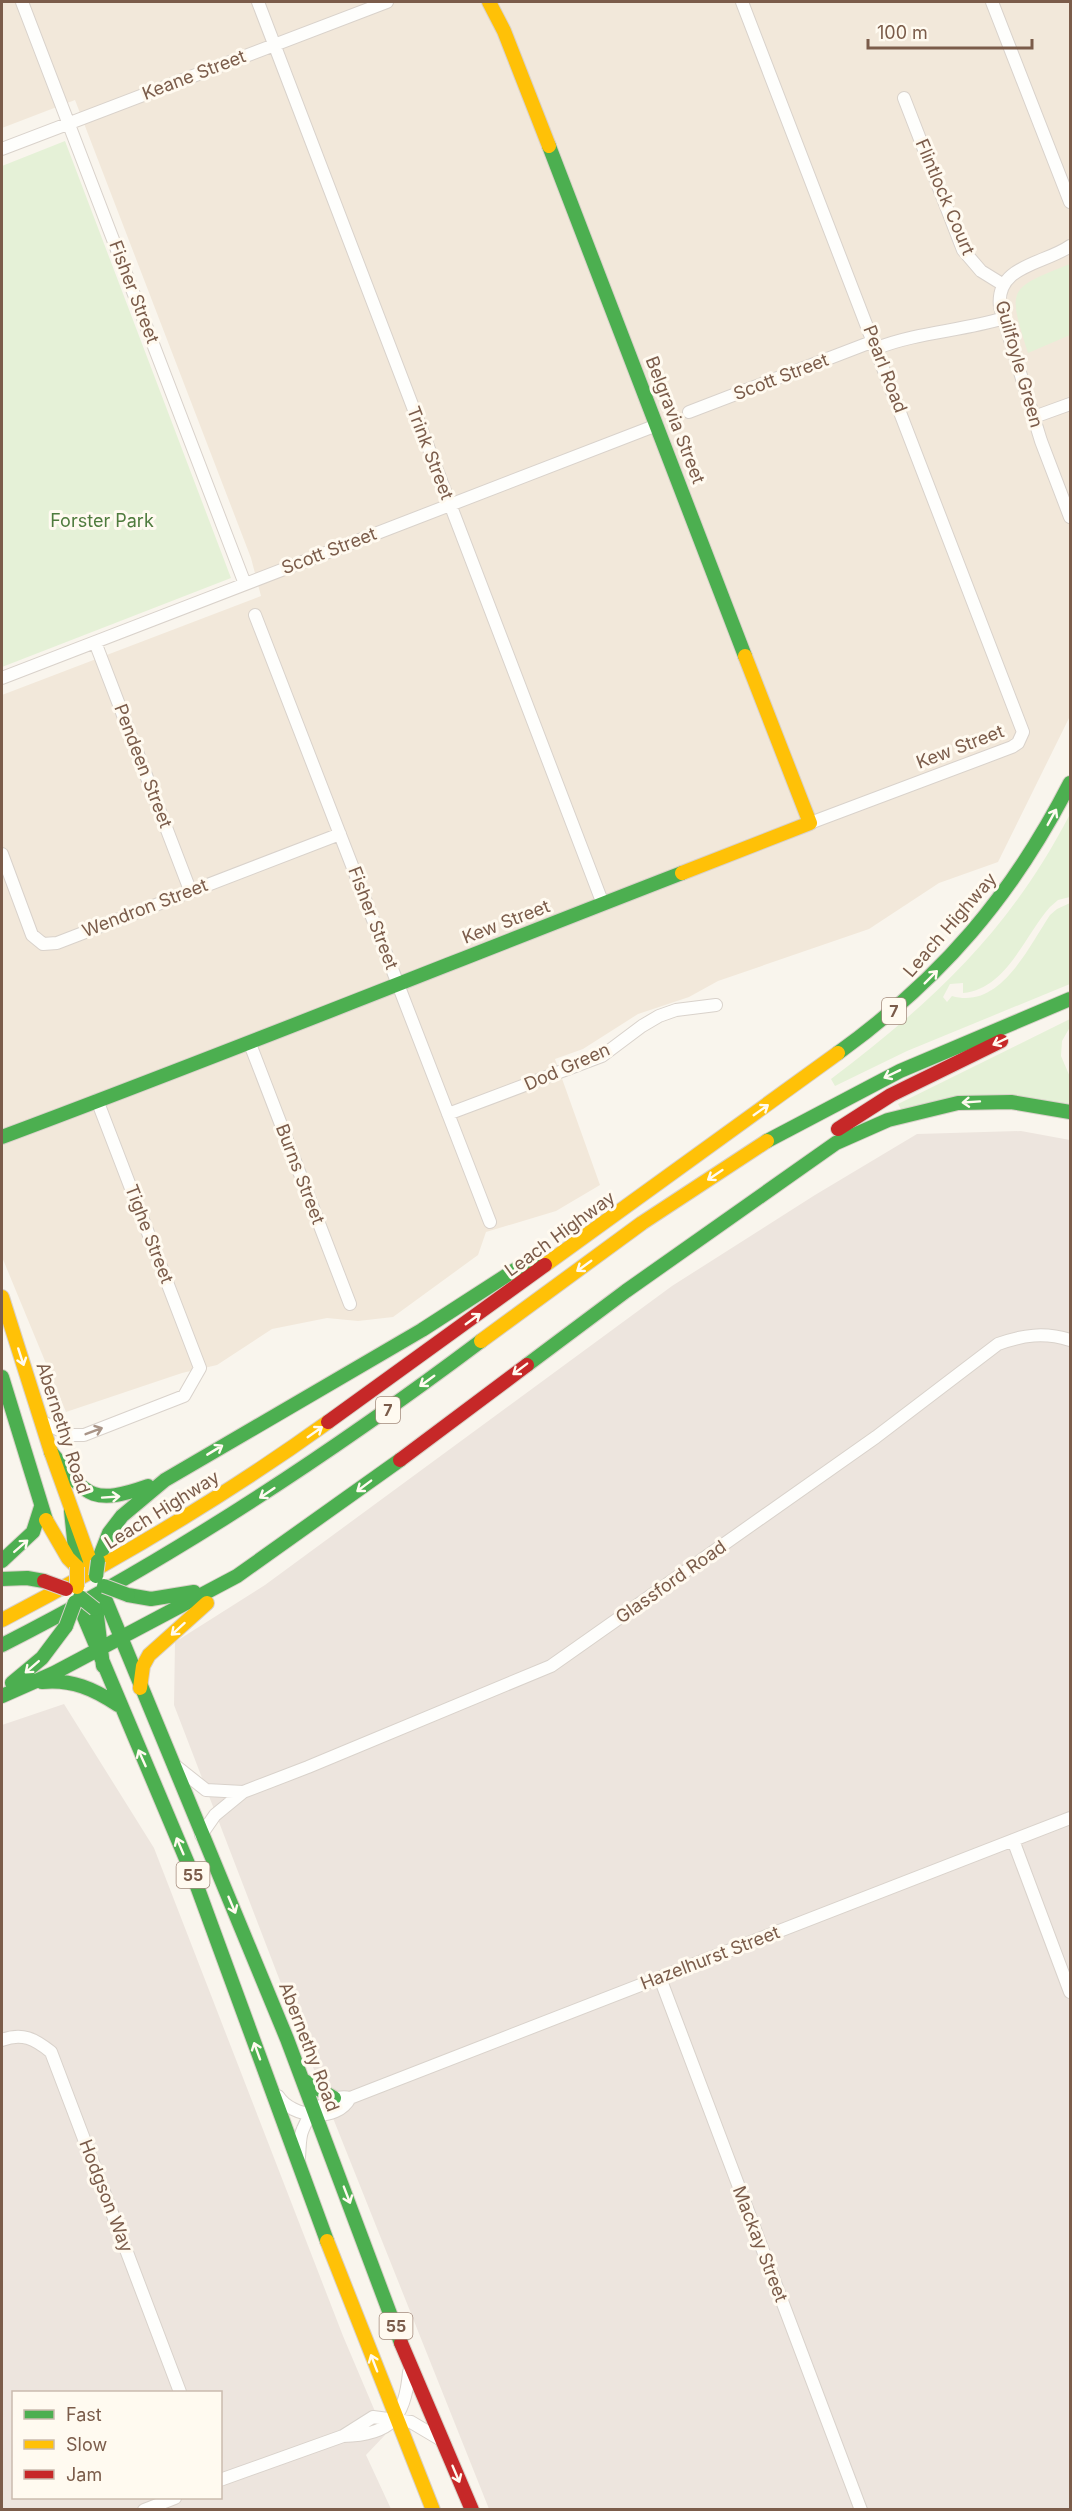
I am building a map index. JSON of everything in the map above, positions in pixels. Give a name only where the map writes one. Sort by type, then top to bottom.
[{"type":"main road","name":"Belgravia Street","points":[[489,2],[504,31],[810,824]]},
{"type":"main road","name":"Belgravia Street","points":[[497,2],[504,31]]},
{"type":"main road","name":"Leach Highway","points":[[2,1620],[113,1562],[277,1459],[845,1050],[919,989],[945,963],[1026,863],[1069,785]]},
{"type":"main road","name":"Kew Street","points":[[2,1137],[250,1044],[398,983],[810,824]]},
{"type":"main road","name":"7","points":[[2,1645],[136,1575],[222,1524],[387,1411],[631,1232],[800,1122],[944,1049],[1071,1000]]},
{"type":"main road","points":[[679,1253],[760,1184],[860,1114],[891,1095],[1027,1028],[1071,1000]]},
{"type":"main road","points":[[20,1689],[98,1650],[121,1642],[237,1576],[338,1506],[557,1341],[836,1143],[888,1120],[936,1106],[984,1101],[1039,1104],[1071,1112]]},
{"type":"main road","name":"7","points":[[51,1452],[82,1488],[104,1499],[115,1499],[165,1480],[422,1330],[603,1210],[669,1175]]},
{"type":"main road","name":"Abernethy Road","points":[[2,1297],[71,1511],[86,1570]]},
{"type":"main road","points":[[2,1377],[44,1514],[56,1540],[86,1570],[128,1595],[151,1599],[186,1595],[237,1576]]},
{"type":"main road","name":"7","points":[[2,1691],[36,1665],[59,1639],[86,1570],[109,1533],[122,1516],[165,1480]]},
{"type":"main road","points":[[2,1561],[38,1528],[44,1514]]},
{"type":"main road","name":"7","points":[[86,1570],[97,1609],[98,1650],[103,1666]]},
{"type":"main road","points":[[140,1688],[143,1666],[149,1655],[237,1576]]},
{"type":"main road","name":"Abernethy Road","points":[[2,1579],[27,1578],[44,1581],[75,1595],[97,1609],[121,1642],[256,1961],[410,2365],[472,2510]]},
{"type":"main road","name":"55","points":[[103,1666],[194,1878],[298,2165],[395,2418],[434,2510]]},
{"type":"main road","points":[[2,1696],[38,1683],[71,1680],[89,1687],[118,1705]]},
{"type":"main road","points":[[303,2080],[334,2098]]},
{"type":"street","name":"Fisher Street","points":[[22,2],[245,584]]},
{"type":"street","name":"Trink Street","points":[[258,2],[603,904]]},
{"type":"street","name":"Keane Street","points":[[2,149],[387,2]]},
{"type":"street","name":"Pearl Road","points":[[742,2],[1023,725],[1022,738]]},
{"type":"street","points":[[992,2],[1071,202]]},
{"type":"street","name":"Flintlock Court","points":[[904,98],[963,250],[981,271],[1002,284]]},
{"type":"street","name":"Guilfoyle Green","points":[[1071,246],[1022,268],[1002,284],[999,298],[1034,417],[1071,517]]},
{"type":"street","name":"Scott Street","points":[[689,412],[875,344],[979,326],[1004,318]]},
{"type":"street","points":[[1034,417],[1071,404]]},
{"type":"street","name":"Scott Street","points":[[2,678],[657,425]]},
{"type":"street","name":"Fisher Street","points":[[255,615],[490,1222]]},
{"type":"street","name":"Pendeen Street","points":[[95,642],[190,890]]},
{"type":"street","name":"Kew Street","points":[[810,824],[1012,747],[1022,738]]},
{"type":"street","name":"Wendron Street","points":[[2,854],[32,935],[43,944],[57,943],[340,834]]},
{"type":"street","name":"Dod Green","points":[[448,1114],[602,1056],[659,1016],[676,1010],[716,1005]]},
{"type":"street","name":"Burns Street","points":[[250,1044],[350,1304]]},
{"type":"street","name":"Tighe Street","points":[[40,1420],[69,1435],[84,1435],[184,1396],[200,1368],[97,1100]]},
{"type":"street","name":"Glassford Road","points":[[201,1835],[215,1815],[243,1792],[309,1767],[551,1666],[876,1437],[998,1344],[1022,1336],[1046,1334],[1071,1340]]},
{"type":"street","name":"Glassford Road","points":[[171,1763],[206,1790],[243,1792]]},
{"type":"street","name":"Hazelhurst Street","points":[[334,2098],[340,2096],[350,2098],[1071,1818]]},
{"type":"street","points":[[1013,1840],[1071,1992]]},
{"type":"street","name":"Mackay Street","points":[[660,1977],[861,2510]]},
{"type":"street","name":"Hodgson Way","points":[[2,2040],[12,2036],[33,2037],[51,2052],[180,2391]]},
{"type":"street","name":"Hazelhurst Street","points":[[267,2079],[284,2106],[299,2112],[330,2115],[345,2107],[350,2098]]},
{"type":"street","points":[[298,2165],[303,2128],[326,2101],[334,2098]]},
{"type":"street","points":[[222,2479],[343,2436],[366,2435],[383,2430],[395,2418],[404,2402],[410,2365]]},
{"type":"street","points":[[395,2418],[411,2422],[442,2441]]},
{"type":"street","points":[[144,2510],[172,2499]]},
{"type":"shaded area","points":[[2,2],[1070,2],[1070,716],[998,862],[939,883],[869,929],[718,981],[689,997],[638,1014],[583,1049],[555,1059],[600,1185],[556,1211],[486,1232],[478,1255],[393,1317],[358,1321],[327,1318],[272,1329],[217,1365],[182,1373],[66,1412],[2,1257],[2,695],[261,596],[251,558],[75,100],[2,128]]},
{"type":"shaded area","points":[[1021,1131],[1070,1140],[1070,2509],[489,2509],[323,2093],[174,1705],[175,1642],[265,1585],[672,1286],[815,1195],[917,1134]]},
{"type":"shaded area","points":[[64,1704],[154,1848],[343,2336],[385,2435],[366,2455],[391,2509],[2,2509],[2,1725]]},
{"type":"green space","name":"Forster Park","points":[[65,141],[231,578],[2,667],[2,166]]},
{"type":"green space","points":[[1070,264],[1070,335],[1028,353],[1017,316],[1018,294],[1023,286],[1034,279]]},
{"type":"green space","points":[[1070,814],[1070,897],[1058,900],[1050,907],[1003,972],[992,982],[963,993],[963,983],[950,984],[943,997],[947,1002],[952,996],[969,998],[984,994],[998,985],[1022,959],[1050,915],[1070,903],[1070,984],[907,1051],[835,1086],[831,1079],[903,1021],[967,961],[1022,893]]},
{"type":"green space","points":[[1070,1019],[1070,1027],[1062,1041],[1061,1056],[1070,1077],[1070,1106],[901,1109],[898,1104]]},
{"type":"traffic: fast","points":[[549,146],[745,656]]},
{"type":"traffic: fast","points":[[838,1053],[910,995],[971,932],[1024,862],[1070,783]]},
{"type":"traffic: fast","points":[[2,1137],[682,873]]},
{"type":"traffic: fast","points":[[767,1141],[900,1071],[1070,999]]},
{"type":"traffic: fast","points":[[527,1365],[626,1291],[836,1143],[888,1120],[958,1103],[1011,1102],[1070,1112]]},
{"type":"traffic: fast","points":[[98,1561],[109,1533],[122,1516],[165,1480],[422,1330],[535,1257]]},
{"type":"traffic: fast","points":[[2,1645],[127,1577],[248,1504],[366,1424],[481,1341]]},
{"type":"traffic: fast","points":[[2,1377],[46,1520]]},
{"type":"traffic: fast","points":[[51,1452],[73,1479],[92,1493],[102,1496],[114,1495],[148,1486]]},
{"type":"traffic: fast","points":[[2,1696],[54,1673],[237,1576],[400,1460]]},
{"type":"traffic: fast","points":[[2,1561],[33,1532],[41,1507]]},
{"type":"traffic: fast","points":[[71,1511],[77,1567]]},
{"type":"traffic: fast","points":[[96,1576],[98,1561]]},
{"type":"traffic: fast","points":[[2,1579],[27,1578],[44,1581]]},
{"type":"traffic: fast","points":[[104,1586],[128,1595]]},
{"type":"traffic: fast","points":[[128,1595],[151,1599],[194,1592]]},
{"type":"traffic: fast","points":[[80,1597],[95,1609]]},
{"type":"traffic: fast","points":[[95,1599],[103,1666]]},
{"type":"traffic: fast","points":[[106,1601],[287,2039],[401,2343]]},
{"type":"traffic: fast","points":[[66,1626],[75,1602]]},
{"type":"traffic: fast","points":[[84,1617],[194,1878],[327,2241]]},
{"type":"traffic: fast","points":[[12,1683],[42,1658],[66,1626]]},
{"type":"traffic: fast","points":[[42,1682],[53,1681],[82,1686],[118,1705]]},
{"type":"traffic: fast","points":[[303,2080],[334,2098]]},
{"type":"traffic: slow","points":[[489,2],[504,31],[549,146]]},
{"type":"traffic: slow","points":[[682,873],[810,823],[745,656]]},
{"type":"traffic: slow","points":[[545,1265],[838,1053]]},
{"type":"traffic: slow","points":[[481,1341],[642,1223],[767,1141]]},
{"type":"traffic: slow","points":[[2,1297],[51,1452],[93,1569]]},
{"type":"traffic: slow","points":[[2,1620],[168,1527],[289,1450],[328,1422]]},
{"type":"traffic: slow","points":[[46,1520],[68,1558],[79,1569]]},
{"type":"traffic: slow","points":[[77,1567],[77,1587]]},
{"type":"traffic: slow","points":[[140,1688],[143,1666],[149,1655],[207,1603]]},
{"type":"traffic: slow","points":[[327,2241],[433,2510]]},
{"type":"traffic: jam","points":[[838,1129],[891,1095],[1001,1041]]},
{"type":"traffic: jam","points":[[328,1422],[545,1265]]},
{"type":"traffic: jam","points":[[400,1460],[527,1365]]},
{"type":"traffic: jam","points":[[44,1581],[66,1589]]},
{"type":"traffic: jam","points":[[401,2343],[472,2510]]}]
